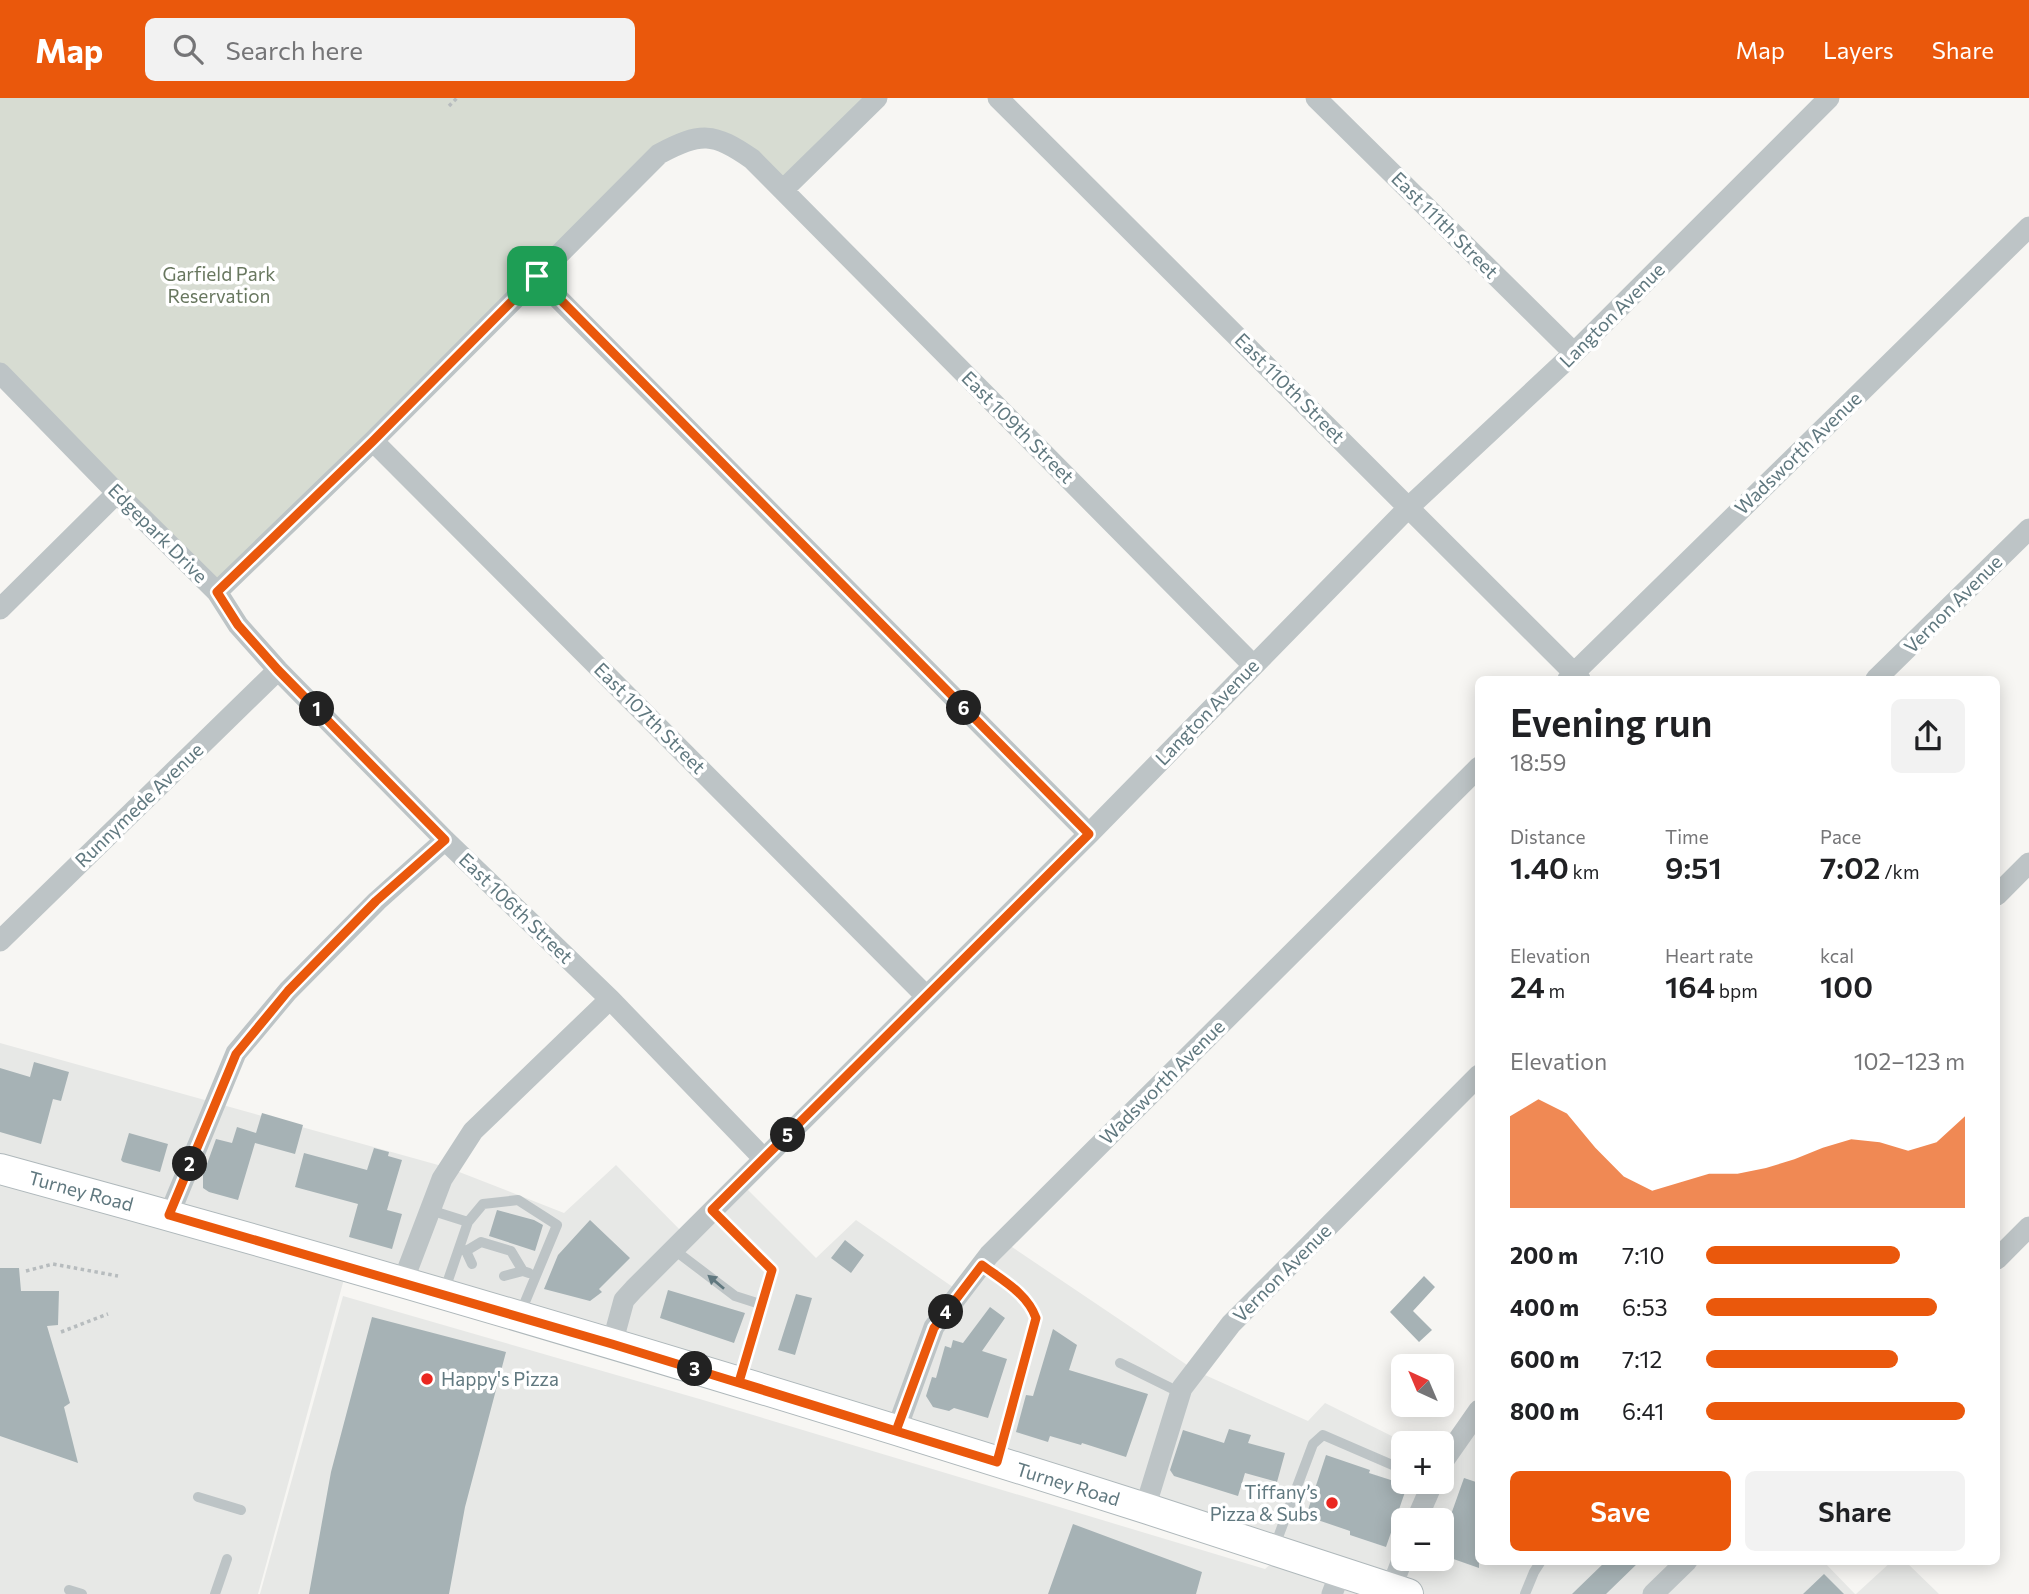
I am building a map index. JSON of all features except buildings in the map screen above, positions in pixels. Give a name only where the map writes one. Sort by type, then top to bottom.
[{"type":"main road","name":"Turney Road","points":[[0,1168],[519,1316],[739,1382],[1273,1550],[1336,1583],[1393,1591]]},
{"type":"street","points":[[783,190],[877,98]]},
{"type":"street","name":"East 110th Street","points":[[998,98],[1409,507],[1573,676]]},
{"type":"street","name":"East 111th Street","points":[[1316,98],[1574,353]]},
{"type":"street","name":"Langton Avenue","points":[[612,1344],[624,1300],[673,1249],[1089,834],[1409,507],[1574,353],[1829,98]]},
{"type":"street","name":"Edgepark Drive","points":[[0,373],[217,592],[373,441],[659,154],[685,141],[707,137],[730,144],[752,159],[783,190]]},
{"type":"street","name":"East 109th Street","points":[[783,190],[1253,665]]},
{"type":"street","name":"Wadsworth Avenue","points":[[1575,676],[2029,227]]},
{"type":"street","points":[[537,276],[1089,834]]},
{"type":"street","name":"East 107th Street","points":[[373,441],[926,996]]},
{"type":"street","points":[[0,609],[117,494]]},
{"type":"street","name":"Vernon Avenue","points":[[1879,676],[2029,529]]},
{"type":"street","name":"East 106th Street","points":[[217,592],[238,625],[278,670],[445,840],[610,999],[764,1159]]},
{"type":"street","name":"Runnymede Avenue","points":[[0,941],[278,670]]},
{"type":"street","name":"Wadsworth Avenue","points":[[896,1431],[934,1328],[989,1255],[1475,771]]},
{"type":"street","points":[[169,1215],[236,1054],[288,991],[376,901],[445,840]]},
{"type":"street","points":[[2000,892],[2029,863]]},
{"type":"street","points":[[402,1284],[442,1179],[473,1131],[610,999]]},
{"type":"street","name":"Vernon Avenue","points":[[1145,1508],[1182,1388],[1231,1324],[1475,1079]]},
{"type":"street","points":[[2000,1256],[2029,1227]]},
{"type":"street","points":[[1454,1446],[1475,1416]]},
{"type":"street","points":[[1653,1594],[1683,1565]]},
{"type":"street","points":[[1393,1591],[1399,1571]]},
{"type":"lane","points":[[443,1295],[462,1250],[468,1222],[483,1204],[518,1200],[557,1225],[519,1316]]},
{"type":"lane","points":[[430,1210],[468,1222]]},
{"type":"lane","points":[[712,1210],[772,1270],[739,1382]]},
{"type":"lane","points":[[462,1250],[481,1242],[511,1251],[523,1271]]},
{"type":"lane","points":[[673,1249],[734,1296],[763,1305]]},
{"type":"lane","points":[[462,1250],[472,1264]]},
{"type":"lane","points":[[982,1265],[1031,1304],[1036,1318],[997,1462]]},
{"type":"lane","points":[[504,1276],[523,1271],[535,1275]]},
{"type":"lane","points":[[1120,1363],[1181,1393]]},
{"type":"lane","points":[[1273,1550],[1313,1444],[1323,1435],[1391,1464]]},
{"type":"lane","points":[[198,1497],[241,1510]]},
{"type":"lane","points":[[215,1594],[226,1559]]},
{"type":"lane","points":[[1525,1594],[1538,1565]]},
{"type":"lane","points":[[69,1590],[82,1594]]},
{"type":"path","points":[[449,106],[457,98]]},
{"type":"path","points":[[26,1271],[53,1264],[118,1276]]},
{"type":"path","points":[[61,1332],[108,1314]]},
{"type":"shaded area","points":[[0,1043],[449,1168],[564,1213],[616,1165],[686,1236],[740,1182],[816,1258],[856,1220],[960,1292],[1003,1241],[1196,1371],[1308,1421],[1325,1403],[1391,1436],[1391,1494],[1454,1494],[1454,1445],[1469,1424],[1475,1428],[1475,1565],[1827,1565],[1855,1594],[260,1594],[343,1296],[703,1400],[1265,1569],[1282,1554],[347,1268],[258,1594],[0,1594]]},
{"type":"shaded area","points":[[1888,1565],[1909,1565],[1939,1594],[1856,1594]]},
{"type":"green space","name":"Garfield Park Reservation","points":[[0,98],[877,98],[783,190],[752,159],[685,141],[217,592],[0,373]]},
{"type":"place","name":"Happy's Pizza","points":[[427,1379]]},
{"type":"place","name":"Tiffany’s Pizza & Subs","points":[[1332,1503]]},
{"type":"route","points":[[537,276],[1089,834],[712,1210],[772,1270],[769,1288],[739,1382],[896,1431],[934,1328],[982,1265],[1023,1296],[1031,1304],[1036,1318],[997,1462],[519,1316],[169,1215],[236,1054],[288,991],[376,901],[445,840],[278,670],[238,625],[217,592],[373,441],[537,276]]}]
